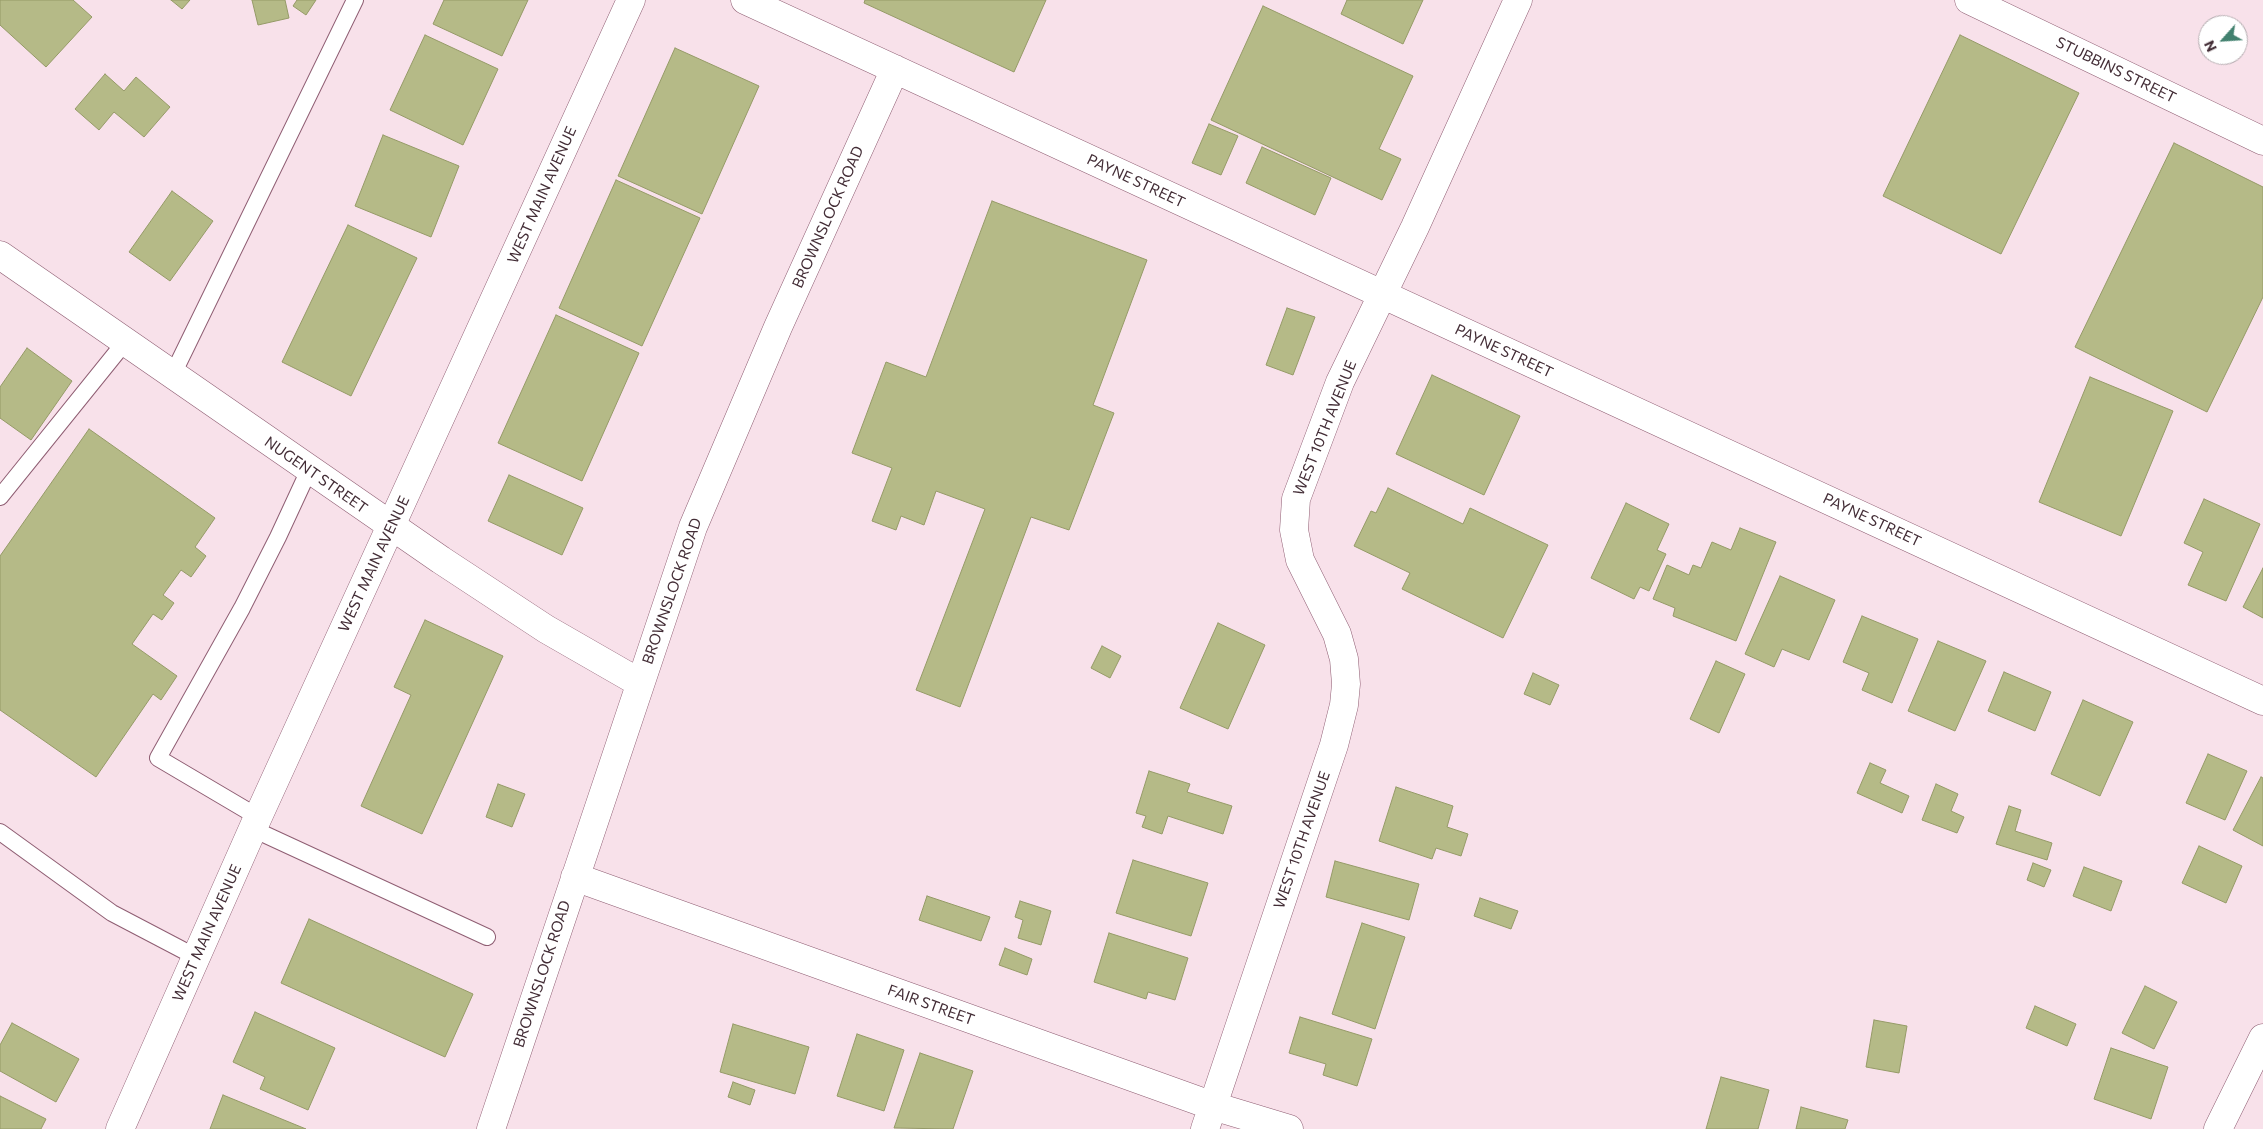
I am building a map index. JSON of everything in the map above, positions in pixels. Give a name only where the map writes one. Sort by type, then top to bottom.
[{"type":"street","name":"WEST MAIN AVENUE","points":[[120,1129],[256,823],[631,0]]},
{"type":"street","name":"PAYNE STREET","points":[[745,0],[2263,701]]},
{"type":"street","name":"WEST 10TH AVENUE","points":[[1209,1117],[1340,724],[1346,684],[1344,659],[1337,634],[1300,560],[1294,516],[1296,500],[1340,382],[1383,294],[1518,0]]},
{"type":"street","name":"STUBBINS STREET","points":[[1969,0],[2263,140]]},
{"type":"street","name":"BROWNSLOCK ROAD","points":[[492,1129],[696,518],[778,327],[895,69]]},
{"type":"street","name":"NUGENT STREET","points":[[0,255],[391,527],[546,629],[640,683]]},
{"type":"street","name":"FAIR STREET","points":[[575,877],[1209,1117],[1289,1129]]},
{"type":"street","points":[[2218,1129],[2263,1038]]},
{"type":"lane","points":[[173,374],[354,0]]},
{"type":"lane","points":[[0,497],[125,342]]},
{"type":"lane","points":[[309,470],[278,537],[246,599],[158,758],[256,823],[487,937]]},
{"type":"lane","points":[[0,832],[112,913],[196,957]]},
{"type":"building","points":[[0,0],[73,0],[92,17],[46,67],[0,25]]},
{"type":"building","points":[[171,0],[190,0],[182,9]]},
{"type":"building","points":[[252,0],[285,0],[289,18],[258,25]]},
{"type":"building","points":[[297,0],[316,0],[306,15],[293,6]]},
{"type":"building","points":[[444,0],[528,0],[502,56],[433,24]]},
{"type":"building","points":[[865,0],[1046,0],[1014,72],[864,3]]},
{"type":"building","points":[[1347,0],[1423,0],[1403,44],[1341,14]]},
{"type":"building","points":[[1263,6],[1413,76],[1379,149],[1401,159],[1382,200],[1211,120]]},
{"type":"building","points":[[425,35],[498,69],[463,145],[390,110]]},
{"type":"building","points":[[1960,35],[2079,93],[2001,254],[1883,196]]},
{"type":"building","points":[[675,48],[759,86],[702,214],[618,176]]},
{"type":"building","points":[[105,74],[124,91],[136,77],[170,107],[144,137],[114,112],[99,130],[75,109]]},
{"type":"building","points":[[1209,124],[1238,136],[1221,175],[1192,163]]},
{"type":"building","points":[[383,135],[459,166],[431,237],[355,206]]},
{"type":"building","points":[[2174,143],[2263,187],[2263,297],[2207,412],[2075,347]]},
{"type":"building","points":[[1262,147],[1331,178],[1315,215],[1246,183]]},
{"type":"building","points":[[616,180],[700,218],[642,346],[559,308]]},
{"type":"building","points":[[172,191],[213,221],[170,281],[129,252]]},
{"type":"building","points":[[992,201],[1147,260],[1093,405],[1114,413],[1069,530],[1031,517],[960,707],[916,690],[985,509],[936,491],[924,525],[901,516],[896,530],[872,521],[892,468],[852,453],[886,362],[926,377]]},
{"type":"building","points":[[348,225],[417,258],[351,396],[282,362]]},
{"type":"building","points":[[1287,308],[1315,317],[1293,375],[1266,365]]},
{"type":"building","points":[[556,315],[639,353],[582,481],[498,443]]},
{"type":"building","points":[[27,348],[72,381],[31,440],[0,418],[0,387]]},
{"type":"building","points":[[1432,375],[1520,416],[1484,495],[1396,454]]},
{"type":"building","points":[[2090,377],[2173,411],[2121,536],[2039,502]]},
{"type":"building","points":[[89,429],[215,518],[195,547],[206,556],[191,577],[181,570],[163,595],[174,603],[162,620],[153,614],[132,644],[177,676],[161,700],[153,694],[96,777],[0,710],[0,556]]},
{"type":"building","points":[[509,475],[583,508],[562,555],[488,521]]},
{"type":"building","points":[[1388,488],[1463,524],[1470,508],[1548,545],[1503,638],[1402,589],[1410,573],[1354,546],[1371,511],[1376,513]]},
{"type":"building","points":[[2204,499],[2260,524],[2226,601],[2188,585],[2203,552],[2184,543]]},
{"type":"building","points":[[1626,503],[1669,524],[1657,550],[1666,554],[1649,591],[1640,587],[1634,599],[1591,578]]},
{"type":"building","points":[[1740,528],[1776,542],[1736,641],[1673,616],[1675,608],[1653,599],[1667,565],[1689,575],[1693,565],[1701,568],[1712,542],[1731,550]]},
{"type":"building","points":[[2263,568],[2263,618],[2243,607]]},
{"type":"building","points":[[1780,576],[1835,600],[1809,660],[1782,649],[1774,667],[1745,654]]},
{"type":"building","points":[[1862,616],[1918,639],[1892,703],[1862,690],[1869,673],[1843,662]]},
{"type":"building","points":[[425,620],[503,656],[422,834],[361,806],[411,695],[394,687]]},
{"type":"building","points":[[1218,623],[1265,645],[1228,729],[1180,708]]},
{"type":"building","points":[[1938,641],[1986,661],[1955,731],[1908,711]]},
{"type":"building","points":[[1102,646],[1121,656],[1110,678],[1091,668]]},
{"type":"building","points":[[1716,661],[1745,674],[1719,733],[1690,719]]},
{"type":"building","points":[[2004,672],[2051,692],[2035,731],[1988,711]]},
{"type":"building","points":[[1533,673],[1559,685],[1550,705],[1524,694]]},
{"type":"building","points":[[2083,700],[2133,722],[2100,796],[2051,774]]},
{"type":"building","points":[[2208,754],[2247,771],[2225,820],[2186,803]]},
{"type":"building","points":[[1870,763],[1886,770],[1880,783],[1909,796],[1902,813],[1857,793]]},
{"type":"building","points":[[1149,771],[1190,784],[1187,792],[1232,806],[1223,834],[1168,816],[1162,834],[1142,827],[1146,816],[1136,813]]},
{"type":"building","points":[[2261,777],[2263,778],[2263,846],[2233,830]]},
{"type":"building","points":[[498,784],[525,794],[512,827],[486,817]]},
{"type":"building","points":[[1936,784],[1958,794],[1951,811],[1964,817],[1957,833],[1922,820]]},
{"type":"building","points":[[1396,787],[1453,806],[1447,827],[1468,834],[1461,856],[1436,848],[1432,859],[1379,841]]},
{"type":"building","points":[[2009,806],[2021,810],[2015,831],[2052,843],[2047,860],[1996,844]]},
{"type":"building","points":[[2199,846],[2242,866],[2226,903],[2182,883]]},
{"type":"building","points":[[1133,860],[1208,883],[1191,936],[1116,913]]},
{"type":"building","points":[[1335,861],[1419,884],[1409,920],[1326,897]]},
{"type":"building","points":[[2033,863],[2051,870],[2044,887],[2027,880]]},
{"type":"building","points":[[2084,867],[2122,881],[2111,911],[2073,896]]},
{"type":"building","points":[[927,896],[990,917],[981,941],[919,920]]},
{"type":"building","points":[[1480,898],[1518,911],[1511,929],[1474,916]]},
{"type":"building","points":[[1020,901],[1051,911],[1041,945],[1018,938],[1023,920],[1015,917]]},
{"type":"building","points":[[309,919],[473,994],[445,1057],[281,983]]},
{"type":"building","points":[[1362,923],[1405,937],[1375,1029],[1332,1014]]},
{"type":"building","points":[[1109,933],[1188,958],[1175,1000],[1148,992],[1146,999],[1094,982]]},
{"type":"building","points":[[1005,948],[1032,959],[1027,975],[999,965]]},
{"type":"building","points":[[2145,986],[2177,1002],[2154,1049],[2122,1033]]},
{"type":"building","points":[[2035,1006],[2076,1024],[2067,1046],[2026,1028]]},
{"type":"building","points":[[255,1012],[335,1048],[308,1110],[260,1089],[265,1077],[233,1062]]},
{"type":"building","points":[[1300,1017],[1372,1039],[1357,1086],[1323,1075],[1326,1064],[1289,1053]]},
{"type":"building","points":[[1874,1020],[1907,1026],[1899,1073],[1866,1067]]},
{"type":"building","points":[[12,1023],[79,1059],[56,1102],[0,1071],[0,1045]]},
{"type":"building","points":[[733,1024],[809,1047],[795,1094],[720,1072]]},
{"type":"building","points":[[857,1034],[904,1050],[884,1111],[837,1096]]},
{"type":"building","points":[[2111,1048],[2168,1067],[2151,1119],[2094,1099]]},
{"type":"building","points":[[920,1053],[973,1071],[953,1129],[894,1128]]},
{"type":"building","points":[[1721,1077],[1769,1090],[1758,1129],[1706,1129]]},
{"type":"building","points":[[733,1082],[755,1090],[750,1105],[728,1097]]},
{"type":"building","points":[[223,1095],[306,1129],[210,1129]]},
{"type":"building","points":[[0,1096],[46,1119],[41,1129],[0,1129]]},
{"type":"building","points":[[1801,1107],[1848,1120],[1845,1129],[1796,1129]]}]
